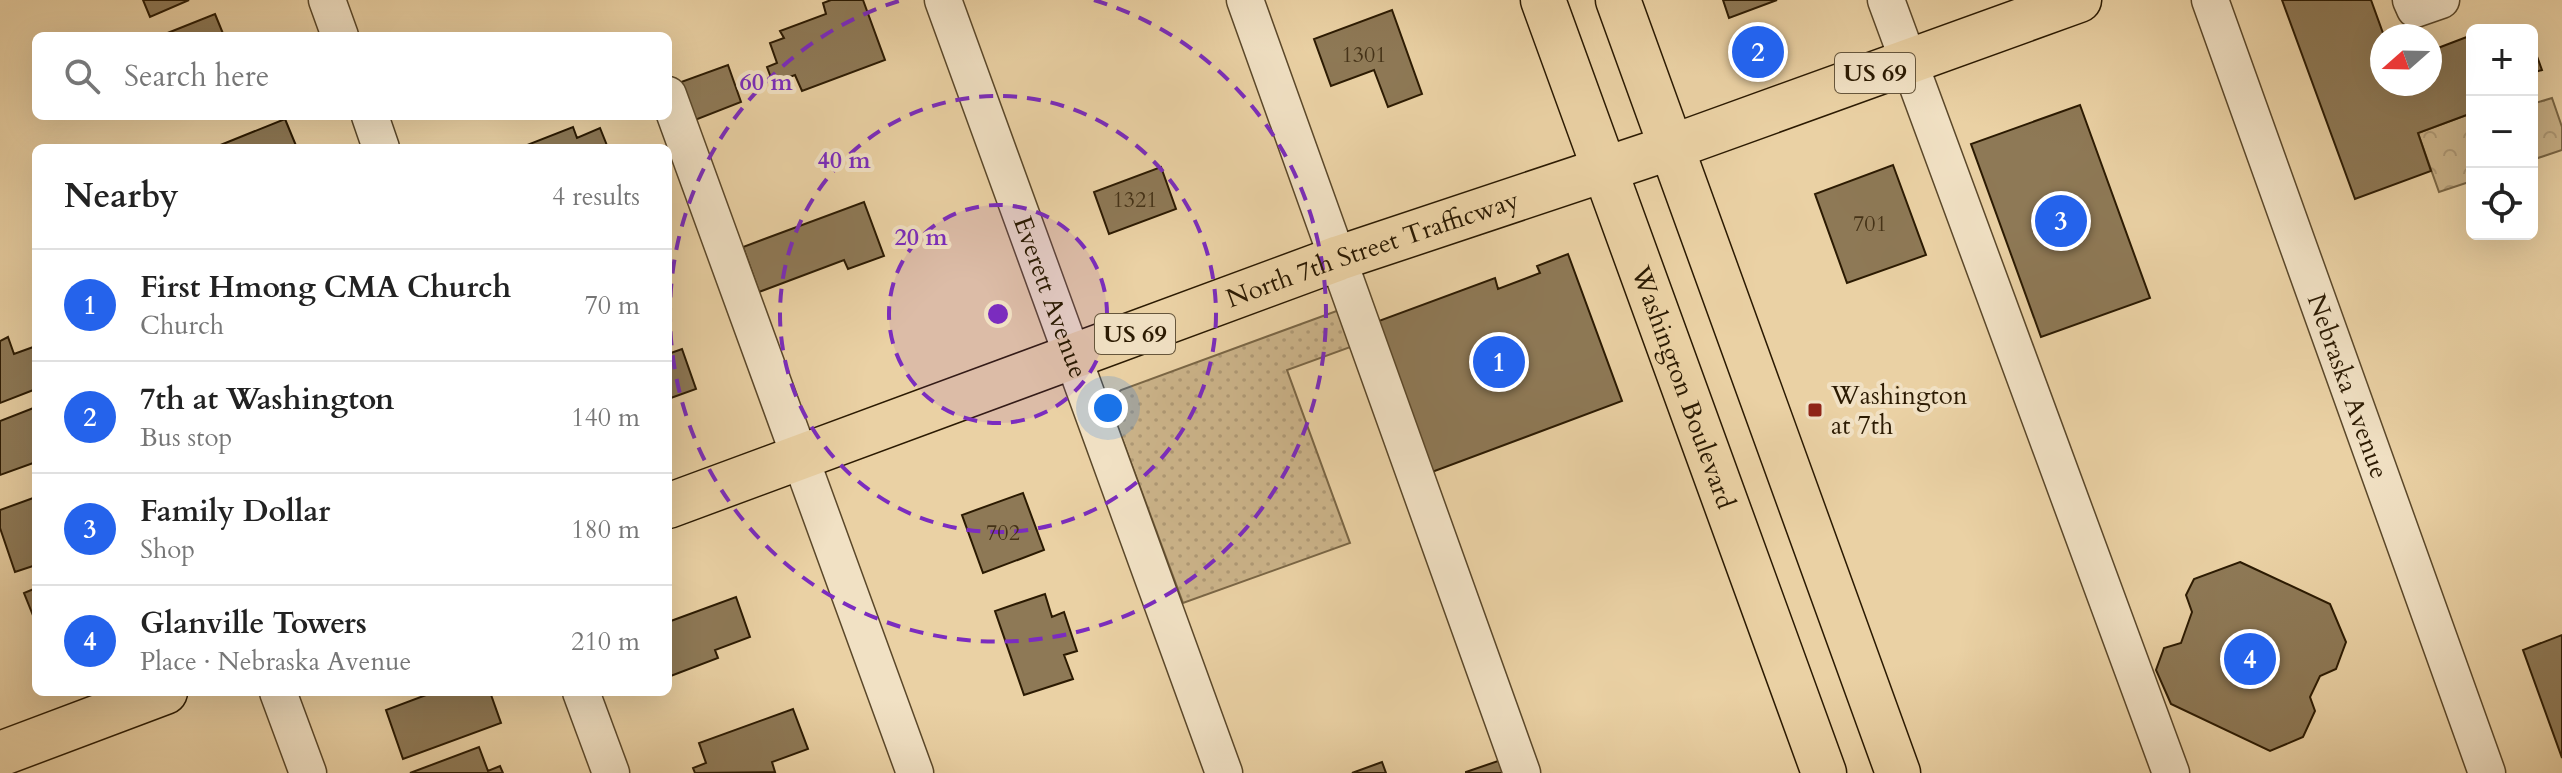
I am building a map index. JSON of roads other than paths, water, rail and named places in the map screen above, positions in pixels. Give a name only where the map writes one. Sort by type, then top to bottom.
[{"type":"main road","name":"Washington Boulevard","points":[[1543,0],[1824,773]]},
{"type":"main road","points":[[1618,0],[1898,773]]},
{"type":"main road","name":"North 7th Street Trafficway","points":[[672,505],[1339,258],[1672,147],[2079,0]]},
{"type":"main road","points":[[0,754],[154,696]]},
{"type":"street","points":[[327,0],[339,32]]},
{"type":"street","name":"Everett Avenue","points":[[943,0],[1224,773]]},
{"type":"street","points":[[1245,0],[1522,773]]},
{"type":"street","points":[[1886,0],[1911,60],[2171,773]]},
{"type":"street","name":"Nebraska Avenue","points":[[2210,0],[2487,773]]},
{"type":"street","points":[[2411,0],[2415,9],[2441,0]]},
{"type":"street","points":[[672,106],[915,773]]},
{"type":"street","points":[[371,120],[380,144]]},
{"type":"street","points":[[279,696],[308,773]]},
{"type":"street","points":[[582,696],[611,773]]},
{"type":"place","name":"7th at Washington","points":[[1758,52]]},
{"type":"place","name":"Family Dollar","points":[[2061,221]]},
{"type":"place","name":"First Hmong CMA Church","points":[[1499,362]]},
{"type":"place","name":"Washington at 7th","points":[[1815,410]]},
{"type":"place","name":"Glanville Towers","points":[[2250,659]]}]
